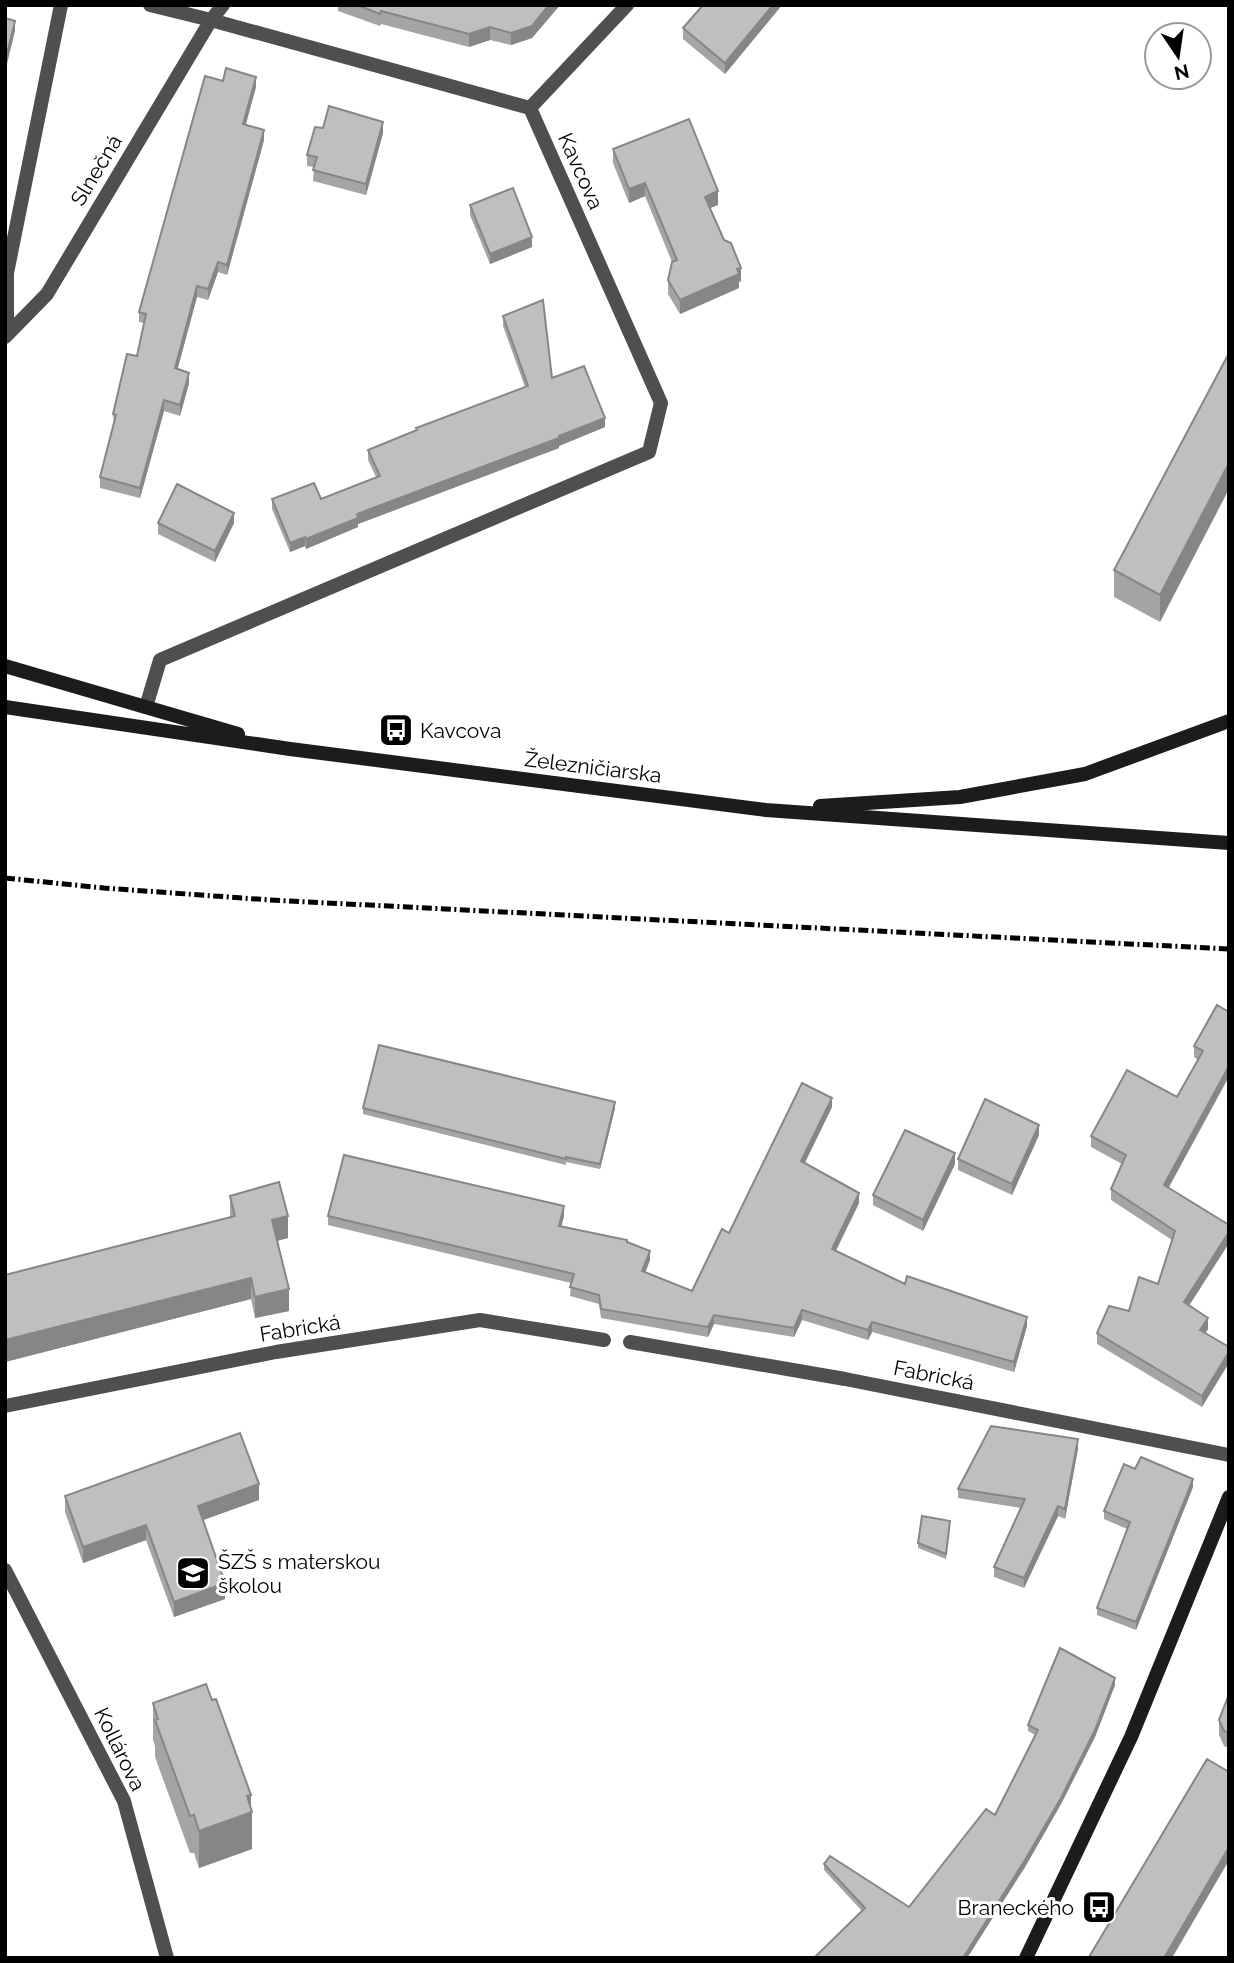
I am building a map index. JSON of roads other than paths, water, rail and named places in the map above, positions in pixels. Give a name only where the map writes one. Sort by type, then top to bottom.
[{"type":"street","name":"Slnečná","points":[[6,335],[7,273],[61,5]]},
{"type":"street","points":[[150,5],[530,108],[627,5]]},
{"type":"street","name":"Slnečná","points":[[6,335],[47,294],[211,20],[223,5]]},
{"type":"street","name":"Kavcova","points":[[146,707],[160,660],[649,452],[661,403],[530,108]]},
{"type":"street","name":"Železničiarska","points":[[5,666],[290,749]]},
{"type":"street","name":"Železničiarska","points":[[5,707],[290,749],[766,810],[1229,843]]},
{"type":"street","name":"Železničiarska","points":[[766,810],[960,797],[1085,774],[1229,721]]},
{"type":"street","name":"Fabrická","points":[[5,1406],[276,1352],[480,1320],[604,1340]]},
{"type":"street","name":"Fabrická","points":[[630,1342],[845,1379],[1229,1455]]},
{"type":"street","points":[[1026,1958],[1131,1737],[1229,1497]]},
{"type":"street","name":"Kollárova","points":[[5,1570],[124,1801],[167,1958]]},
{"type":"railway","points":[[5,878],[270,900],[1229,949]]},
{"type":"place","name":"Kavcova","points":[[396,730]]},
{"type":"place","name":"ŠZŠ s materskou školou","points":[[193,1573]]},
{"type":"place","name":"Braneckého","points":[[1099,1907]]}]
